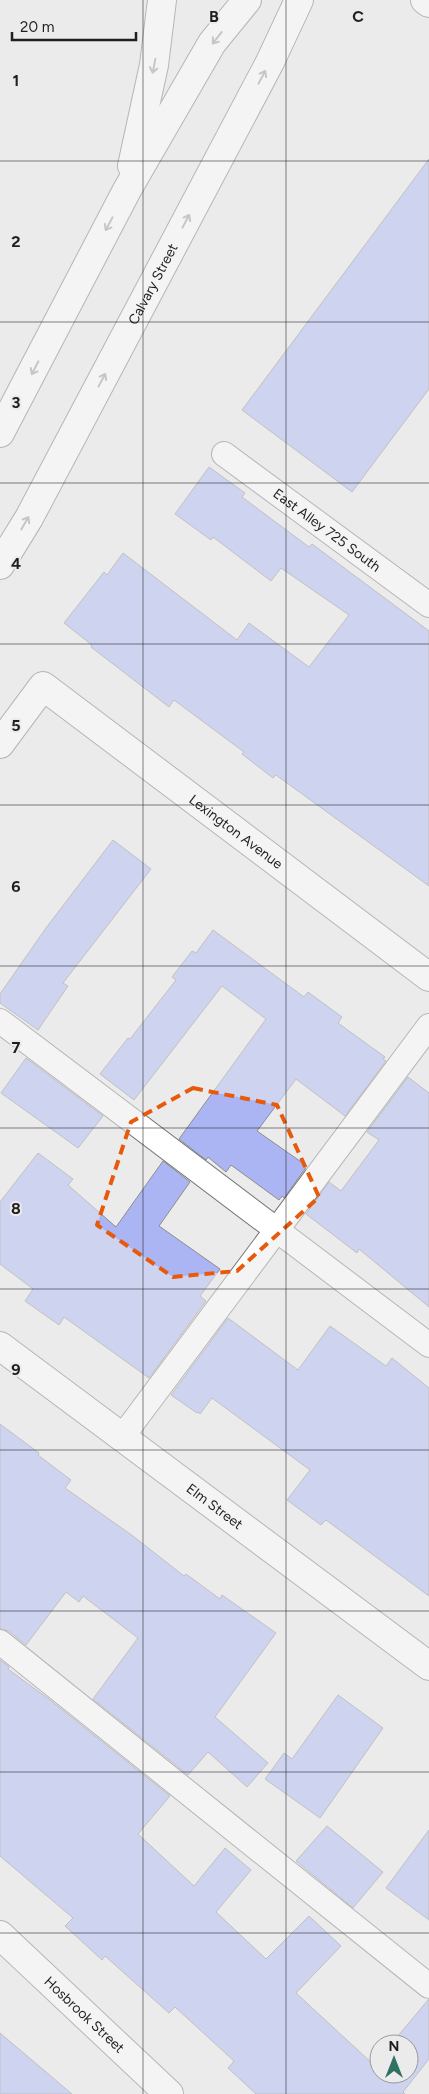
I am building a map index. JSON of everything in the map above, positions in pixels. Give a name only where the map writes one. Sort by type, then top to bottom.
[{"type":"main road","points":[[127,190],[154,65],[162,0]]},
{"type":"main road","points":[[0,433],[127,190],[212,43],[247,0]]},
{"type":"main road","name":"Calvary Street","points":[[0,565],[29,518],[284,36],[299,0]]},
{"type":"main road","points":[[425,0],[429,3]]},
{"type":"main road","name":"Lexington Avenue","points":[[0,744],[43,686],[429,977]]},
{"type":"main road","name":"Elm Street","points":[[0,1346],[429,1666]]},
{"type":"main road","name":"Hosbrook Street","points":[[0,1935],[169,2094]]},
{"type":"lane","name":"East Alley 725 South","points":[[224,454],[429,605]]},
{"type":"lane","points":[[0,1021],[429,1345]]},
{"type":"lane","points":[[122,1437],[429,1026]]},
{"type":"lane","points":[[0,1642],[429,1986]]},
{"type":"highlighted area","points":[[193,1088],[277,1105],[319,1197],[237,1271],[173,1277],[97,1225],[131,1122]]},
{"type":"building","points":[[429,159],[429,389],[352,492],[242,410]]},
{"type":"building","points":[[209,467],[245,493],[242,497],[309,547],[312,544],[429,631],[429,886],[276,775],[273,778],[242,754],[244,752],[174,700],[169,707],[91,647],[92,645],[64,623],[104,572],[107,575],[123,553],[237,640],[249,623],[309,667],[349,615],[281,568],[271,581],[213,537],[211,540],[175,514]]},
{"type":"building","points":[[113,840],[151,869],[63,983],[68,986],[38,1030],[0,1003],[0,994],[46,928]]},
{"type":"building","points":[[213,930],[304,997],[308,992],[342,1017],[338,1023],[385,1057],[383,1059],[386,1061],[345,1116],[296,1079],[257,1131],[307,1166],[284,1198],[282,1196],[279,1200],[231,1165],[226,1172],[208,1157],[206,1160],[179,1139],[266,1019],[222,986],[134,1100],[100,1074],[176,980],[172,977],[192,951],[196,953]]},
{"type":"building","points":[[26,1058],[103,1116],[78,1148],[1,1093]]},
{"type":"building","points":[[408,1077],[429,1093],[429,1307],[359,1249],[357,1253],[306,1214],[329,1182],[341,1191],[379,1140],[367,1132]]},
{"type":"building","points":[[38,1153],[73,1179],[68,1185],[116,1227],[163,1161],[190,1182],[159,1226],[220,1269],[200,1296],[206,1301],[149,1378],[64,1317],[59,1325],[25,1301],[33,1289],[0,1264],[0,1202]]},
{"type":"building","points":[[228,1318],[298,1370],[330,1326],[386,1366],[392,1358],[429,1388],[429,1596],[326,1520],[321,1525],[287,1500],[310,1470],[212,1398],[200,1414],[171,1395]]},
{"type":"building","points":[[0,1424],[71,1480],[65,1488],[133,1536],[184,1576],[186,1574],[220,1599],[222,1595],[276,1633],[215,1717],[268,1763],[247,1787],[208,1752],[188,1775],[93,1699],[138,1638],[83,1596],[79,1602],[66,1592],[26,1645],[9,1631],[0,1629]]},
{"type":"building","points":[[0,1660],[9,1667],[8,1669],[50,1700],[170,1796],[138,1834],[194,1886],[225,1848],[251,1870],[216,1912],[266,1959],[309,1916],[341,1946],[296,1993],[369,2060],[369,2084],[409,2084],[403,2092],[405,2094],[256,2094],[228,2068],[234,2061],[175,2007],[169,2013],[105,1956],[102,1960],[65,1926],[73,1918],[0,1856]]},
{"type":"building","points":[[338,1695],[383,1728],[320,1818],[265,1779],[284,1753],[292,1759]]},
{"type":"building","points":[[327,1826],[383,1872],[353,1908],[296,1861]]},
{"type":"building","points":[[429,1830],[429,1920],[386,1888]]},
{"type":"building","points":[[429,1999],[429,2059],[419,2072],[419,2034],[399,2034]]},
{"type":"building","points":[[0,2033],[72,2094],[0,2094]]}]
